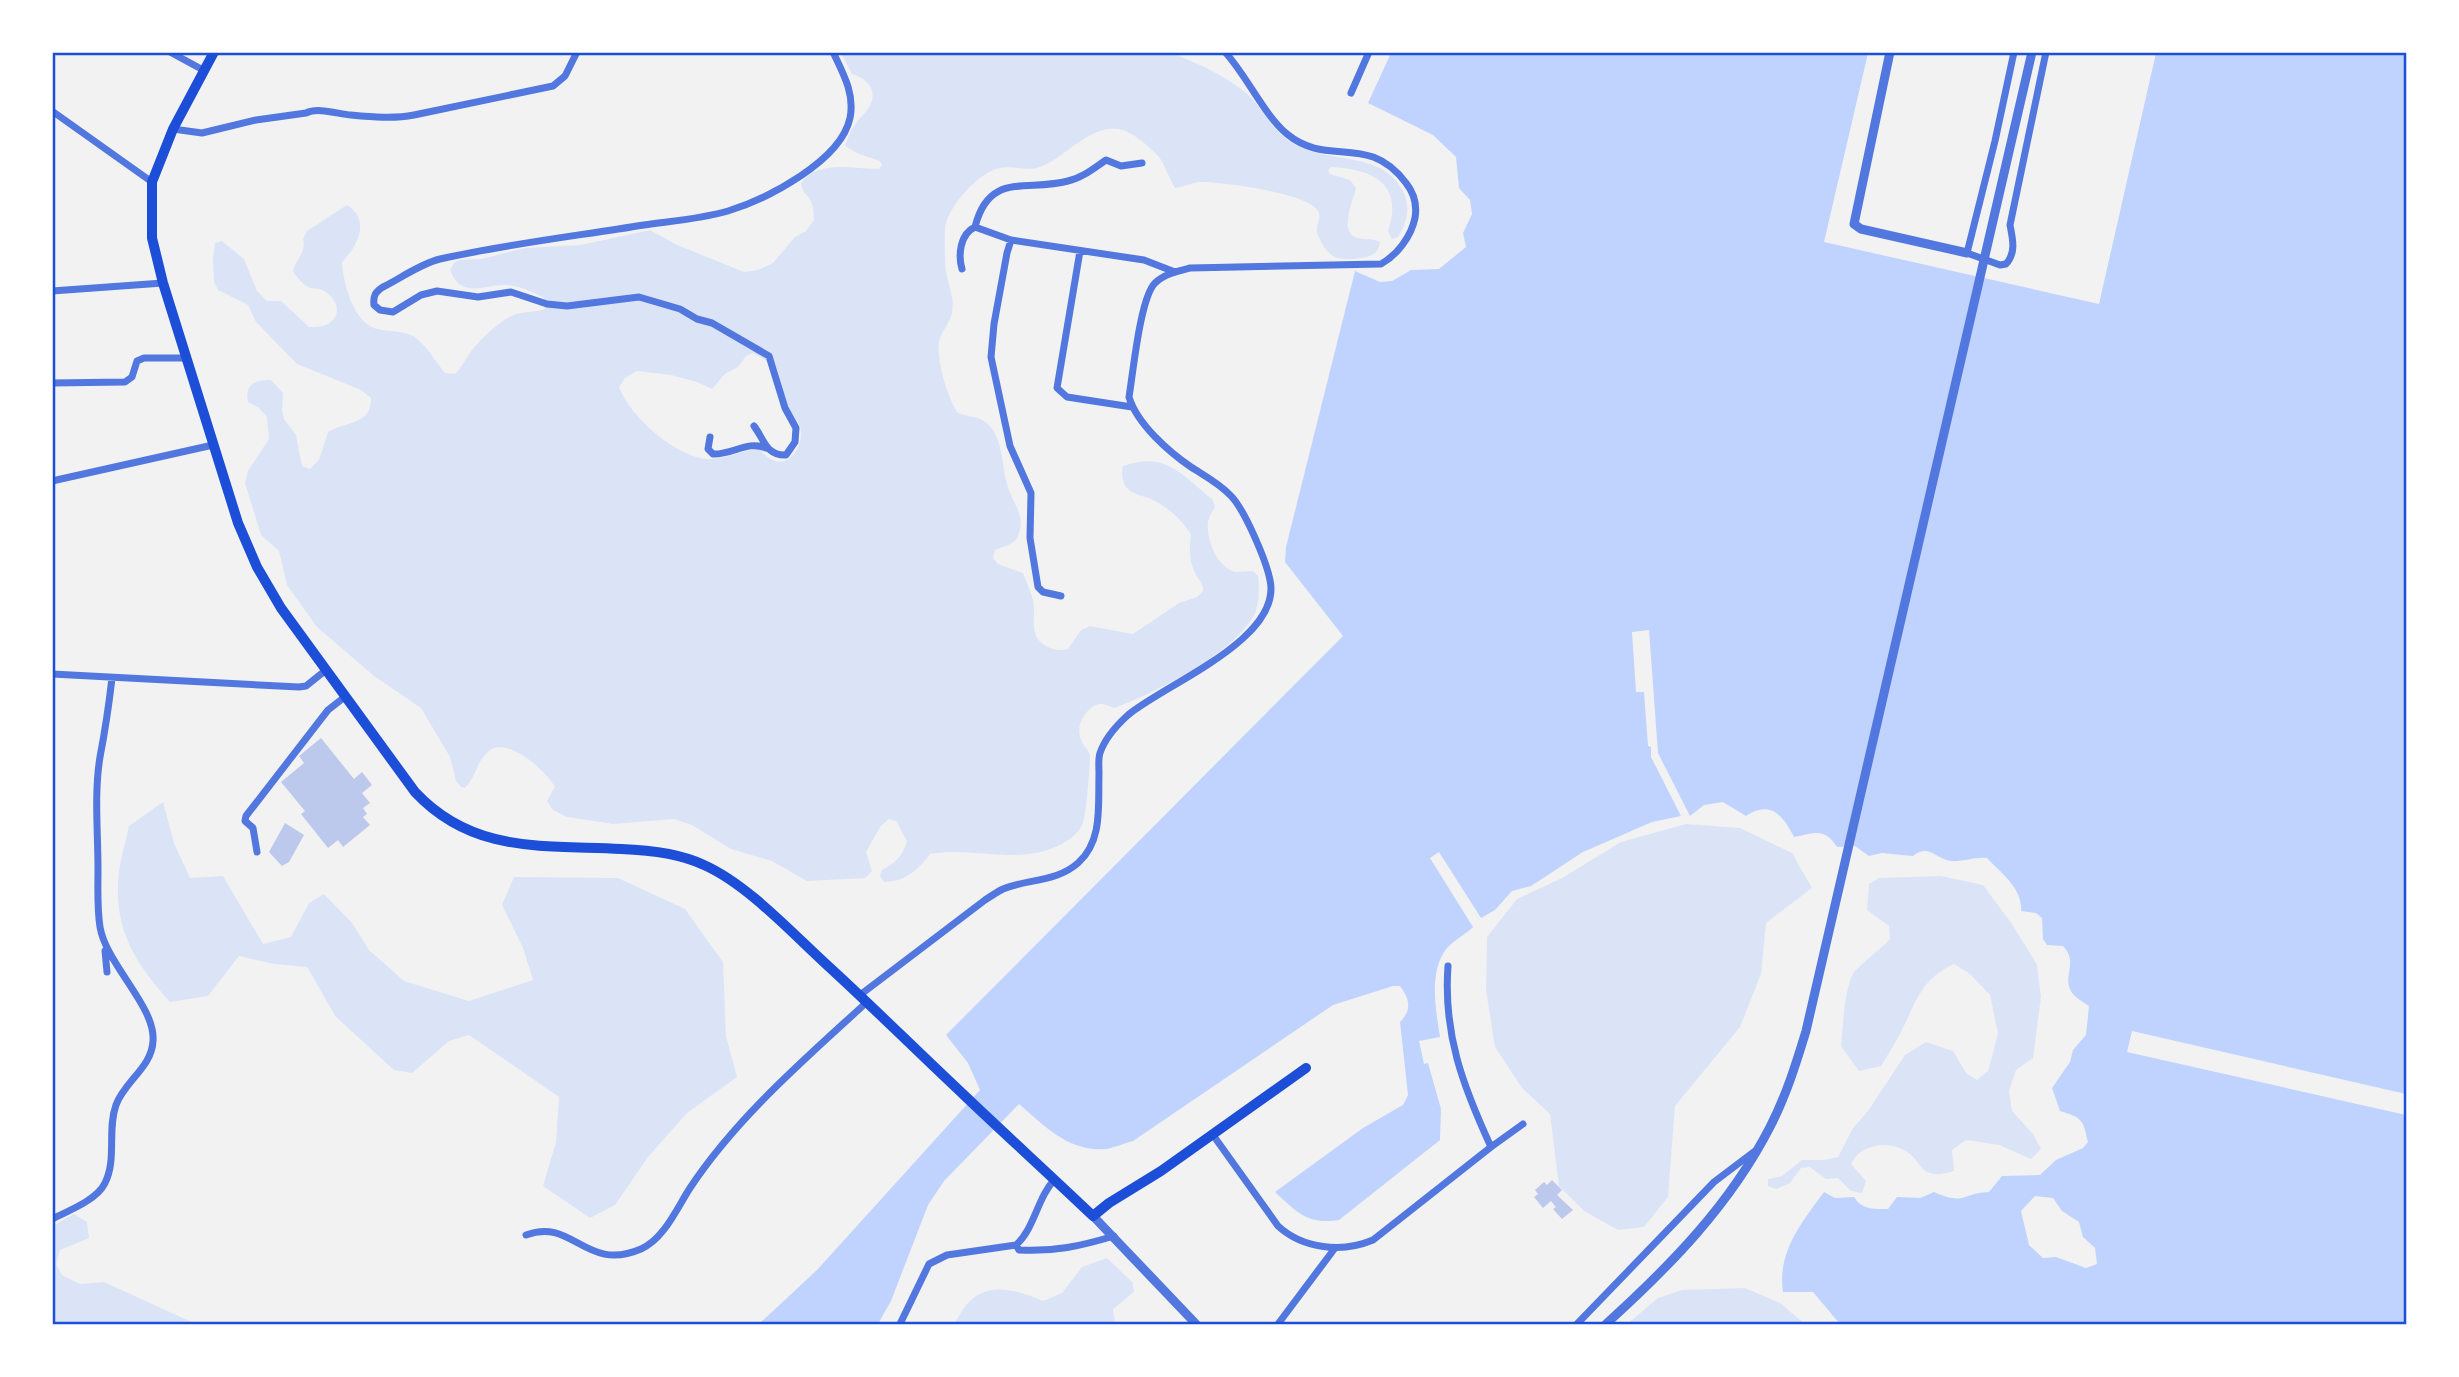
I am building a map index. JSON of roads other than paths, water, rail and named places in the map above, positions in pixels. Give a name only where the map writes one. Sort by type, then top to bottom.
[{"type":"main road","points":[[214,52],[173,129],[152,182],[152,238],[163,283],[238,523],[257,567],[281,608],[415,792],[431,809],[460,828],[479,836],[514,844],[640,850],[674,855],[704,864],[729,879],[864,998],[1093,1216],[1306,1068]]},
{"type":"street","points":[[170,52],[205,71]]},
{"type":"street","points":[[173,129],[202,133],[313,110],[352,116],[414,115],[553,86],[565,76],[577,52]]},
{"type":"street","points":[[710,437],[708,449],[713,454],[760,445],[774,454],[786,455],[795,442],[796,428],[785,408],[769,356],[712,323],[697,319],[680,309],[639,297],[567,306],[547,304],[511,292],[478,297],[437,291],[421,295],[393,312],[386,313],[374,305],[373,298],[383,287],[435,260],[543,240],[701,218],[758,200],[808,170],[838,145],[844,134],[850,117],[851,95],[833,52]]},
{"type":"street","points":[[526,1235],[538,1231],[559,1233],[589,1250],[607,1255],[631,1253],[656,1240],[730,1134],[864,998],[985,900],[1003,889],[1056,876],[1077,864],[1087,853],[1097,828],[1099,755],[1107,739],[1130,714],[1245,637],[1262,619],[1272,597],[1270,579],[1243,512],[1230,494],[1189,466],[1150,431],[1132,407],[1129,397],[1147,299],[1156,282],[1191,268],[1381,264],[1395,254],[1406,239],[1417,209],[1410,187],[1395,169],[1385,162],[1361,152],[1326,151],[1295,139],[1279,126],[1225,52]]},
{"type":"street","points":[[1351,93],[1368,52]]},
{"type":"street","points":[[1890,52],[1854,224],[1861,229],[1967,253],[2000,265],[2006,264],[2011,258],[2014,246],[2010,225],[2046,52]]},
{"type":"street","points":[[1967,253],[2014,52]]},
{"type":"street","points":[[1606,1325],[1654,1281],[1719,1208],[1777,1113],[1798,1056],[1833,918],[2032,52]]},
{"type":"street","points":[[52,111],[152,182]]},
{"type":"street","points":[[975,227],[980,211],[988,200],[1003,188],[1072,181],[1107,160],[1121,166],[1142,163]]},
{"type":"street","points":[[962,269],[960,254],[963,240],[970,229],[975,227],[1011,240],[1144,260],[1176,272]]},
{"type":"street","points":[[1011,240],[1004,264],[991,357],[1010,446],[1031,493],[1030,538],[1038,587],[1043,592],[1061,596]]},
{"type":"street","points":[[1080,251],[1057,388],[1067,397],[1132,407]]},
{"type":"street","points":[[52,291],[163,283]]},
{"type":"street","points":[[52,383],[125,382],[132,377],[137,361],[144,358],[187,358]]},
{"type":"street","points":[[754,426],[766,448]]},
{"type":"street","points":[[52,481],[214,445]]},
{"type":"street","points":[[52,674],[299,687],[306,686],[326,670]]},
{"type":"street","points":[[107,972],[100,926],[97,827],[100,756],[112,678]]},
{"type":"street","points":[[257,852],[253,828],[245,821],[246,816],[328,710],[346,696]]},
{"type":"street","points":[[52,1219],[97,1193],[104,1184],[109,1170],[111,1126],[116,1104],[145,1063],[153,1045],[153,1034],[148,1020],[104,946]]},
{"type":"street","points":[[1448,966],[1452,1043],[1463,1080],[1491,1147]]},
{"type":"street","points":[[1213,1135],[1278,1226],[1293,1238],[1304,1242],[1335,1248],[1352,1248],[1373,1240],[1523,1124]]},
{"type":"street","points":[[1577,1325],[1714,1182],[1758,1148]]},
{"type":"street","points":[[900,1325],[929,1264],[935,1259],[1016,1245],[1024,1238],[1045,1189],[1055,1179]]},
{"type":"street","points":[[1093,1216],[1196,1325]]},
{"type":"street","points":[[1016,1245],[1020,1250],[1059,1250],[1076,1248],[1114,1236]]},
{"type":"street","points":[[1278,1325],[1335,1248]]},
{"type":"water","points":[[1391,53],[1868,53],[1824,242],[2099,304],[2156,53],[2406,53],[2406,1094],[2132,1031],[2127,1052],[2406,1115],[2406,1324],[1840,1324],[1813,1292],[1783,1292],[1784,1264],[1793,1238],[1824,1192],[1835,1198],[1854,1197],[1865,1207],[1878,1209],[1888,1209],[1897,1197],[1920,1198],[1934,1192],[1952,1198],[1963,1198],[1989,1192],[2002,1176],[2040,1175],[2056,1160],[2083,1148],[2088,1142],[2083,1124],[2078,1118],[2060,1111],[2052,1088],[2070,1062],[2073,1050],[2086,1035],[2089,1006],[2071,991],[2068,980],[2068,952],[2063,946],[2047,945],[2043,939],[2042,918],[2036,913],[2021,911],[2021,903],[2015,889],[1987,858],[1951,861],[1928,851],[1918,852],[1913,856],[1882,853],[1869,856],[1855,846],[1837,847],[1823,834],[1794,837],[1775,812],[1762,809],[1746,816],[1723,802],[1704,805],[1690,816],[1658,753],[1649,630],[1632,632],[1636,692],[1644,692],[1651,757],[1681,816],[1652,822],[1583,852],[1531,886],[1512,891],[1495,910],[1481,918],[1439,852],[1430,858],[1473,927],[1447,948],[1437,968],[1435,991],[1440,1037],[1419,1041],[1424,1064],[1428,1063],[1441,1109],[1440,1140],[1339,1220],[1310,1219],[1296,1211],[1275,1192],[1363,1128],[1403,1105],[1408,1095],[1400,1022],[1408,1004],[1400,986],[1333,1005],[1133,1141],[1112,1148],[1092,1149],[1069,1142],[1048,1129],[1019,1104],[944,1181],[928,1205],[891,1301],[878,1324],[759,1324],[817,1270],[980,1090],[968,1063],[946,1035],[1343,636],[1285,562],[1286,547],[1355,271],[1380,282],[1392,281],[1411,270],[1439,269],[1466,247],[1463,233],[1472,214],[1470,200],[1459,188],[1456,157],[1433,135],[1368,103]],"holes":[[[2035,1196],[2053,1198],[2062,1211],[2079,1222],[2083,1237],[2095,1248],[2097,1264],[2086,1268],[2056,1257],[2043,1258],[2029,1245],[2021,1211]]]}]
